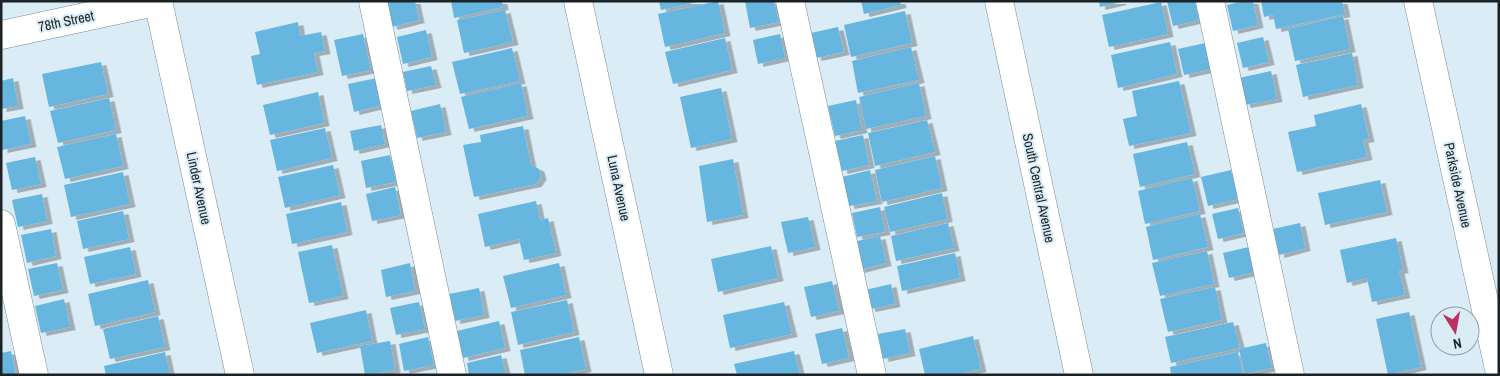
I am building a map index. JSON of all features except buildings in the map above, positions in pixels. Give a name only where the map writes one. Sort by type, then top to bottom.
[{"type":"street","name":"78th Street","points":[[1,34],[158,1]]},
{"type":"street","name":"Linder Avenue","points":[[158,1],[240,375]]},
{"type":"street","points":[[373,1],[452,375]]},
{"type":"street","name":"Luna Avenue","points":[[578,1],[660,375]]},
{"type":"street","points":[[790,1],[872,375]]},
{"type":"street","name":"South Central Avenue","points":[[998,1],[1078,375]]},
{"type":"street","points":[[1210,1],[1290,375]]},
{"type":"street","name":"Parkside Avenue","points":[[1418,1],[1499,369]]},
{"type":"street","points":[[1,224],[34,375]]}]
